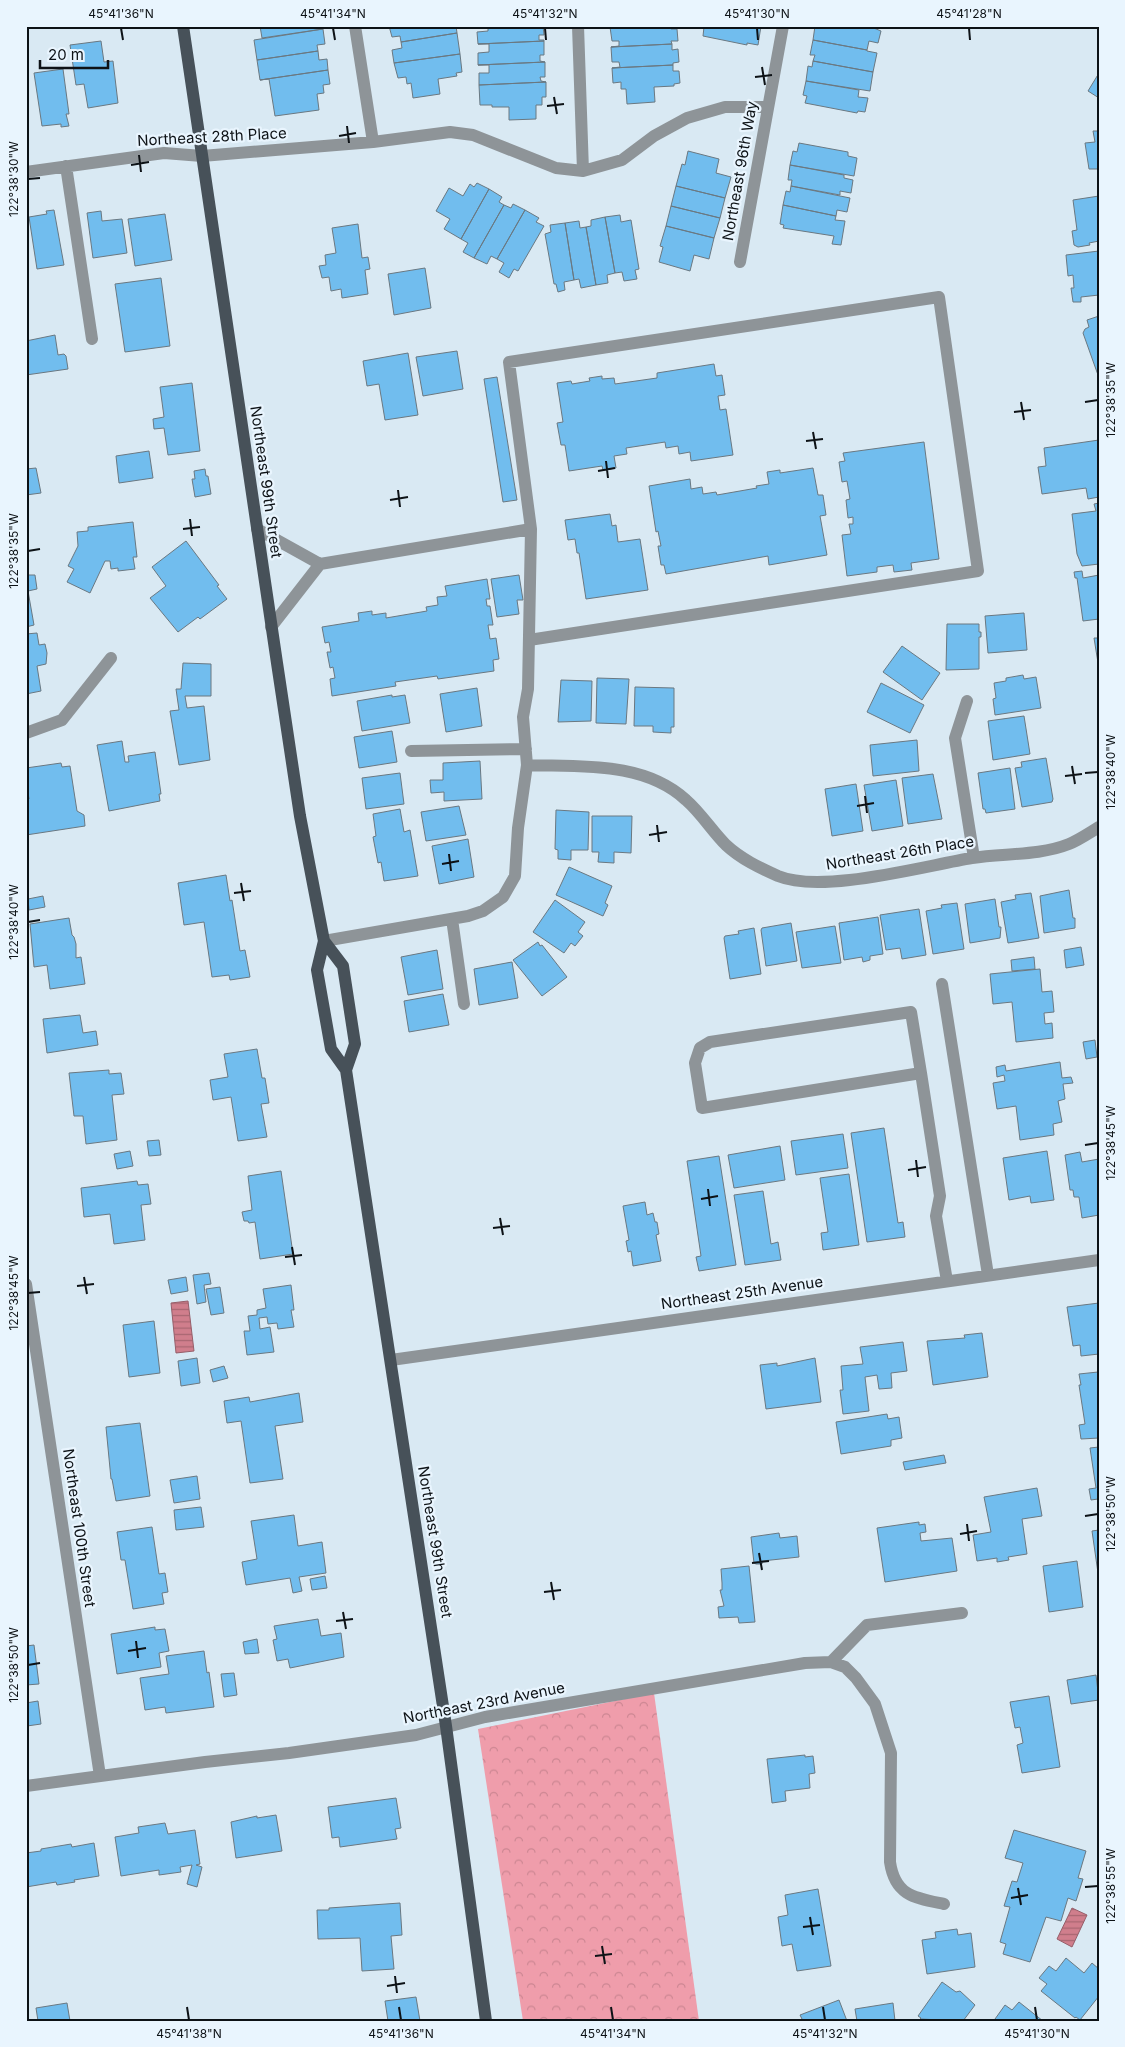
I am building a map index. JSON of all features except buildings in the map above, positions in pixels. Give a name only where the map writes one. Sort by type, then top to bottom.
[{"type":"main road","name":"Northeast 99th Street","points":[[183,26],[300,816],[324,941],[317,970],[331,1049],[346,1070],[446,1726],[486,2021]]},
{"type":"main road","name":"Northeast 99th Street","points":[[324,941],[342,966],[355,1044],[346,1070]]},
{"type":"street","points":[[355,26],[373,142]]},
{"type":"street","points":[[578,26],[583,172]]},
{"type":"street","name":"Northeast 96th Way","points":[[740,262],[783,26]]},
{"type":"street","name":"Northeast 28th Place","points":[[26,172],[164,152],[202,156],[373,142],[450,132],[473,135],[556,168],[583,172],[622,160],[662,130],[687,118],[725,108],[768,107]]},
{"type":"street","points":[[66,166],[92,340]]},
{"type":"street","points":[[324,941],[452,919],[483,911],[503,897],[514,876],[518,828],[527,765],[523,717],[528,689],[531,529],[509,362],[939,297],[978,571],[529,640]]},
{"type":"street","points":[[257,529],[320,564],[531,529]]},
{"type":"street","points":[[271,627],[320,564]]},
{"type":"street","points":[[26,733],[62,720],[111,658]]},
{"type":"street","points":[[967,701],[955,738],[974,858]]},
{"type":"street","points":[[412,751],[526,749]]},
{"type":"street","name":"Northeast 26th Place","points":[[527,765],[607,768],[636,773],[664,784],[685,799],[727,845],[752,864],[780,877],[809,882],[854,879],[974,858],[1030,853],[1068,844],[1099,827]]},
{"type":"street","points":[[452,919],[464,1004]]},
{"type":"street","points":[[942,984],[988,1275]]},
{"type":"street","points":[[921,1073],[702,1108],[695,1063],[700,1048],[710,1042],[911,1012],[921,1073],[940,1196],[936,1216],[947,1281]]},
{"type":"street","name":"Northeast 25th Avenue","points":[[391,1360],[1099,1260]]},
{"type":"street","name":"Northeast 100th Street","points":[[26,1284],[100,1776]]},
{"type":"street","points":[[944,1904],[909,1896],[902,1890],[892,1875],[890,1862],[892,1753],[875,1704],[846,1667],[831,1662],[867,1625],[962,1613]]},
{"type":"street","name":"Northeast 23rd Avenue","points":[[26,1786],[416,1735],[486,1717],[805,1663],[831,1662]]},
{"type":"green space","points":[[654,1693],[699,2021],[523,2021],[478,1729]]},
{"type":"shaded area","points":[[188,1301],[194,1351],[176,1353],[171,1303]]},
{"type":"shaded area","points":[[1072,1908],[1087,1915],[1072,1947],[1057,1939]]}]
